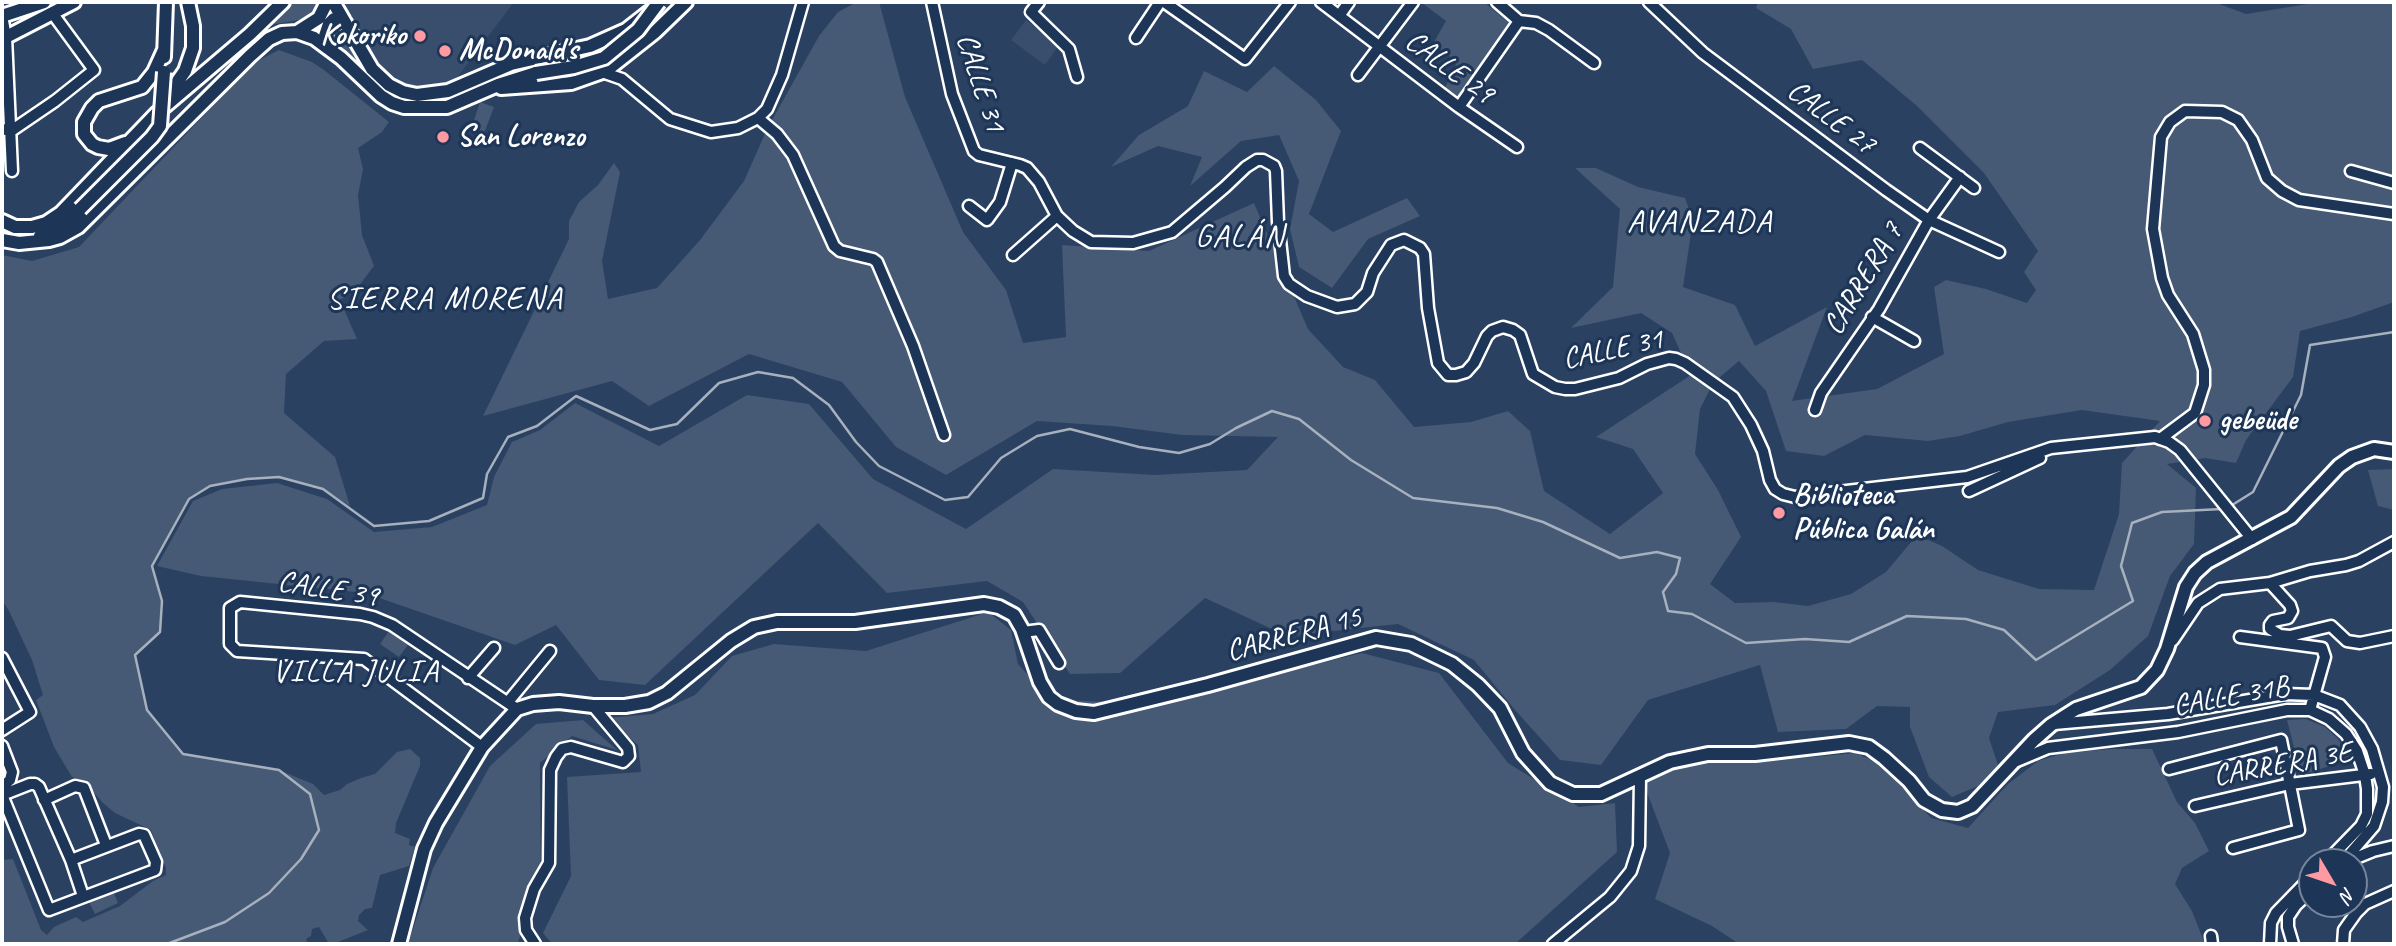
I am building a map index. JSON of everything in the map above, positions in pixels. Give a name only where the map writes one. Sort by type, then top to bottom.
[{"type":"main road","points":[[2,16],[44,2]]},
{"type":"main road","points":[[4,37],[74,2]]},
{"type":"main road","points":[[23,243],[55,229],[80,209],[160,126],[166,2]]},
{"type":"main road","points":[[157,113],[190,60],[194,37],[188,2]]},
{"type":"main road","points":[[2,221],[24,228],[39,226],[54,218],[157,113],[284,2]]},
{"type":"main road","points":[[297,32],[319,18],[327,2]]},
{"type":"main road","points":[[333,2],[372,69],[389,85],[417,95],[448,91],[511,64],[590,46],[626,30],[661,2]]},
{"type":"main road","points":[[2,240],[23,243],[60,237],[78,227],[269,39],[282,33],[297,32],[314,37],[392,103],[404,107],[446,107],[536,73],[574,67],[604,58],[638,30],[661,2]]},
{"type":"main road","points":[[492,89],[571,83],[602,72],[655,33],[686,2]]},
{"type":"main road","points":[[326,46],[325,36],[329,24],[334,19],[344,19]]},
{"type":"main road","points":[[134,137],[116,147],[103,149],[87,139],[84,122],[99,101],[142,87],[154,72],[164,50]]},
{"type":"main road","name":"CARRERA 15","points":[[513,706],[559,702],[625,706],[649,702],[667,693],[731,641],[754,627],[777,622],[855,622],[984,604],[999,607],[1014,615],[1023,632],[1040,682],[1049,697],[1076,711],[1094,713],[1208,685],[1376,638],[1411,644],[1452,664],[1500,708],[1523,753],[1550,783],[1573,794],[1601,794],[1670,762],[1708,754],[1755,754],[1849,744],[1869,747],[1909,781],[1924,800],[1942,810],[1958,812],[1972,806],[2051,725],[2076,709],[2141,687],[2157,670],[2167,649],[2186,587],[2195,573],[2207,562],[2250,536],[2291,517],[2339,466],[2352,457],[2374,449],[2394,452]]},
{"type":"main road","points":[[399,944],[424,849],[436,823],[482,747],[513,706]]},
{"type":"street","points":[[602,72],[627,82],[670,119],[711,132],[729,131],[758,118],[767,109],[782,75],[803,2]]},
{"type":"street","name":"CALLE 31","points":[[932,2],[952,94],[974,151],[979,155],[1027,169],[1039,182],[1057,216],[1091,243],[1116,244],[1150,239],[1172,232],[1246,167],[1257,160],[1266,160],[1276,171],[1284,276],[1289,284],[1307,296],[1337,307],[1355,304],[1367,292],[1373,272],[1391,245],[1404,240],[1416,244],[1424,254],[1428,308],[1438,363],[1448,374],[1466,372],[1474,363],[1487,336],[1503,327],[1520,335],[1534,374],[1555,387],[1565,389],[1619,378],[1647,364],[1669,358],[1676,359],[1733,397],[1763,451],[1775,489],[1795,497],[1968,477],[2051,448],[2134,438],[2160,439],[2180,450],[2250,536]]},
{"type":"street","points":[[1039,2],[1031,12],[1069,49],[1077,77]]},
{"type":"street","points":[[1136,38],[1162,2],[1245,59],[1290,2]]},
{"type":"street","name":"CALLE 29","points":[[1321,2],[1517,147]]},
{"type":"street","points":[[1339,16],[1349,2]]},
{"type":"street","points":[[1358,75],[1413,2]]},
{"type":"street","points":[[1497,2],[1519,21],[1536,23],[1549,30],[1594,64]]},
{"type":"street","name":"CALLE 27","points":[[1649,2],[1703,53],[1928,220],[1999,252]]},
{"type":"street","points":[[7,130],[55,101],[94,70],[53,14]]},
{"type":"street","points":[[2,16],[7,130],[12,172]]},
{"type":"street","points":[[1460,107],[1519,21]]},
{"type":"street","points":[[2160,439],[2195,414],[2204,385],[2204,370],[2193,334],[2168,295],[2162,278],[2152,229],[2161,137],[2170,122],[2185,111],[2222,112],[2238,120],[2252,140],[2267,178],[2282,191],[2300,200],[2394,214]]},
{"type":"street","points":[[758,118],[777,134],[793,155],[834,246],[840,251],[877,262],[913,346],[944,435]]},
{"type":"street","points":[[1920,148],[1974,188]]},
{"type":"street","points":[[969,206],[987,220],[1000,202],[1012,163]]},
{"type":"street","points":[[2351,172],[2394,183]]},
{"type":"street","name":"CARRERA 7","points":[[1815,410],[1821,393],[1872,317],[1928,220],[1960,177]]},
{"type":"street","points":[[1013,256],[1057,216]]},
{"type":"street","points":[[1872,317],[1914,341]]},
{"type":"street","points":[[1969,491],[2039,458],[2051,448]]},
{"type":"street","points":[[2167,649],[2198,603],[2220,589],[2270,583],[2359,561],[2394,542]]},
{"type":"street","points":[[2270,583],[2290,605],[2292,611],[2288,618],[2273,621],[2270,625],[2270,629],[2280,635],[2290,636],[2331,626],[2347,641],[2360,643],[2394,636]]},
{"type":"street","name":"CALLE 39","points":[[482,747],[364,659],[237,651],[230,644],[230,608],[240,602],[373,617],[392,625],[513,706]]},
{"type":"street","points":[[1023,632],[1039,629],[1059,663]]},
{"type":"street","points":[[2240,637],[2322,648],[2325,657],[2310,710]]},
{"type":"street","points":[[468,678],[494,648]]},
{"type":"street","points":[[513,706],[550,651]]},
{"type":"street","points":[[2,659],[30,712],[2,730]]},
{"type":"street","name":"CALLE 31B","points":[[2051,725],[2168,714],[2285,694],[2314,695],[2340,705],[2360,727],[2372,749],[2383,787],[2382,802],[2374,825],[2357,848]]},
{"type":"street","points":[[535,944],[526,930],[525,918],[534,889],[550,863],[550,770],[556,757],[562,749],[571,747],[622,762],[629,756],[628,748],[593,706]]},
{"type":"street","name":"CALLE 31B","points":[[2013,762],[2048,748],[2178,732],[2287,710],[2310,710],[2329,719],[2346,734],[2357,751],[2365,775],[2367,814],[2361,826],[2340,848]]},
{"type":"street","points":[[2169,769],[2281,740],[2299,828],[2297,832],[2232,848]]},
{"type":"street","points":[[2,746],[12,772],[6,783]]},
{"type":"street","name":"CARRERA 3E","points":[[2195,806],[2290,784],[2379,772]]},
{"type":"street","points":[[1553,944],[1610,897],[1631,871],[1639,846],[1640,777]]},
{"type":"street","points":[[71,860],[139,834],[144,835],[156,862],[155,870],[49,910],[2,795],[36,784],[40,787],[83,896]]},
{"type":"street","points":[[44,800],[75,786],[84,788],[106,845]]},
{"type":"street","points":[[2365,839],[2373,851]]},
{"type":"street","points":[[2368,853],[2394,846]]},
{"type":"street","points":[[2270,944],[2271,923],[2276,913],[2298,890]]},
{"type":"street","points":[[2343,944],[2344,930],[2365,904],[2394,891]]},
{"type":"street","points":[[2293,944],[2288,917],[2298,903]]},
{"type":"shaded area","points":[[289,2],[320,2],[321,6],[316,14],[270,25]]},
{"type":"shaded area","points":[[340,2],[514,2],[456,79],[438,86],[418,87],[399,82],[384,73],[371,58]]},
{"type":"shaded area","points":[[857,2],[879,2],[905,97],[963,232],[1006,290],[1023,343],[1066,337],[1062,245],[1149,251],[1254,203],[1308,329],[1343,367],[1375,380],[1414,427],[1471,422],[1508,411],[1530,431],[1544,491],[1610,534],[1663,493],[1633,449],[1596,437],[1691,375],[1672,333],[1641,313],[1571,328],[1613,287],[1620,209],[1575,168],[1596,168],[1638,187],[1685,198],[1693,220],[1683,287],[1735,305],[1755,346],[1827,307],[1792,401],[1877,389],[1944,354],[1934,287],[1946,280],[1986,289],[2027,303],[2036,290],[2024,272],[2038,251],[1984,173],[1917,106],[1862,60],[1813,69],[1791,29],[1756,8],[1758,2],[2214,2],[2246,14],[2320,2],[2394,2],[2394,302],[2300,331],[2293,377],[2246,440],[2236,463],[2205,458],[2167,464],[2196,488],[2194,544],[2170,576],[2148,636],[2110,670],[2055,705],[1998,712],[1989,738],[1998,765],[1978,786],[1952,797],[1929,777],[1910,727],[1910,707],[1877,706],[1846,729],[1778,732],[1760,665],[1648,700],[1601,765],[1560,760],[1474,660],[1398,624],[1287,636],[1205,598],[1120,673],[1070,674],[1023,602],[987,581],[887,593],[818,523],[645,685],[599,680],[556,625],[515,645],[365,593],[201,576],[157,566],[193,501],[222,489],[277,483],[327,499],[374,532],[432,527],[487,505],[494,477],[512,442],[540,430],[575,403],[659,446],[747,395],[809,404],[873,479],[966,529],[1053,469],[1155,475],[1247,470],[1278,437],[1182,435],[1112,426],[1037,421],[946,475],[896,447],[842,382],[749,354],[649,406],[612,381],[483,416],[569,239],[569,221],[579,202],[598,185],[614,163],[620,172],[602,261],[608,299],[657,288],[700,240],[744,181],[767,129],[819,36],[838,12]],"holes":[[[1739,361],[1766,391],[1786,451],[1824,456],[1865,435],[1928,441],[1960,436],[2008,422],[2082,410],[2160,421],[2122,463],[2119,514],[2094,590],[2039,589],[1978,570],[1942,546],[1917,535],[1886,572],[1851,594],[1808,606],[1774,602],[1735,603],[1710,584],[1741,537],[1718,490],[1695,454],[1700,409],[1713,383]]]},
{"type":"shaded area","points":[[1484,2],[1509,23],[1460,101],[1445,88],[1457,62],[1433,44],[1446,21],[1422,3]]},
{"type":"shaded area","points":[[1026,20],[1059,45],[1045,65],[1011,40]]},
{"type":"shaded area","points":[[336,22],[361,63],[384,86],[358,67],[328,39]]},
{"type":"shaded area","points":[[279,50],[312,62],[389,122],[382,132],[358,148],[363,169],[358,195],[362,235],[374,266],[358,287],[340,300],[357,339],[324,341],[286,374],[284,413],[335,457],[350,506],[323,489],[279,477],[247,479],[210,486],[189,499],[152,566],[162,601],[160,632],[135,656],[147,710],[183,754],[279,770],[313,784],[324,795],[375,774],[397,752],[410,749],[420,758],[420,766],[396,823],[395,833],[410,839],[409,845],[415,847],[409,866],[380,875],[372,908],[365,909],[359,915],[358,921],[368,930],[333,944],[329,944],[319,927],[312,929],[311,936],[306,939],[308,944],[2,944],[2,860],[13,859],[41,930],[47,935],[54,927],[76,917],[83,922],[120,906],[153,881],[166,875],[166,868],[151,830],[115,813],[84,781],[72,777],[54,747],[36,700],[43,695],[32,660],[2,600],[2,255],[32,261],[79,247],[245,72],[261,59]]},
{"type":"shaded area","points":[[1274,66],[1316,100],[1341,131],[1309,214],[1333,232],[1407,198],[1420,216],[1368,239],[1332,288],[1299,267],[1290,229],[1299,181],[1279,135],[1241,141],[1190,186],[1202,157],[1158,146],[1111,167],[1139,135],[1188,106],[1204,71],[1247,92]]},
{"type":"shaded area","points":[[480,102],[494,107],[483,136],[470,132]]},
{"type":"shaded area","points":[[2394,469],[2394,510],[2378,506],[2368,470]]},
{"type":"shaded area","points":[[988,612],[1011,630],[1018,664],[1040,688],[1064,700],[1152,704],[1362,653],[1439,673],[1508,763],[1579,807],[1615,803],[1617,852],[1515,944],[552,944],[543,933],[571,876],[567,777],[641,772],[638,745],[606,718],[653,714],[695,695],[732,656],[774,644],[866,651]]},
{"type":"shaded area","points":[[389,631],[408,645],[399,657],[380,644]]},
{"type":"shaded area","points":[[2306,719],[2325,727],[2352,759],[2301,775],[2287,720]]},
{"type":"shaded area","points":[[583,720],[617,750],[572,736],[540,763],[541,883],[519,944],[408,944],[433,868],[490,766],[536,724]]},
{"type":"shaded area","points":[[2152,749],[2177,802],[2195,823],[2209,851],[2182,868],[2175,884],[2192,911],[2205,944],[1739,944],[1712,926],[1655,899],[1670,853],[1645,787],[1651,774],[1719,756],[1760,762],[1855,753],[1884,765],[1931,818],[1968,828],[2008,784],[2038,761],[2065,753]]},
{"type":"shaded area","points":[[113,891],[118,903],[95,914],[89,902]]},
{"type":"waterway","points":[[2229,507],[2253,492],[2301,395],[2310,345],[2394,332]]},
{"type":"waterway","points":[[167,944],[225,922],[269,893],[301,859],[319,830],[310,794],[279,770],[183,754],[147,710],[135,655],[160,632],[162,601],[152,566],[189,499],[210,486],[247,479],[279,477],[323,489],[374,526],[429,521],[483,498],[487,474],[508,437],[537,426],[576,396],[650,430],[677,424],[719,383],[758,372],[793,378],[829,405],[856,442],[879,466],[945,500],[968,497],[1001,458],[1037,436],[1070,429],[1139,447],[1179,453],[1210,444],[1272,411],[1299,419],[1351,460],[1413,498],[1497,508],[1543,522],[1620,558],[1657,552],[1680,558],[1676,574],[1663,592],[1668,611],[1692,614],[1746,643],[1805,639],[1849,642],[1907,616],[1966,619],[2004,630],[2036,660],[2133,601],[2121,566],[2132,523],[2162,512],[2222,509]]},
{"type":"place","name":"Kokoriko","points":[[420,36]]},
{"type":"place","name":"McDonald's","points":[[445,51]]},
{"type":"place","name":"San Lorenzo","points":[[443,137]]},
{"type":"place","name":"gebeüde","points":[[2205,421]]},
{"type":"place","name":"Biblioteca Pública Galán","points":[[1779,513]]},
{"type":"district","name":"AVANZADA","points":[[1700,223]]},
{"type":"district","name":"GALÁN","points":[[1240,238]]},
{"type":"district","name":"SIERRA MORENA","points":[[445,300]]},
{"type":"district","name":"VILLA JULIA","points":[[356,673]]}]
